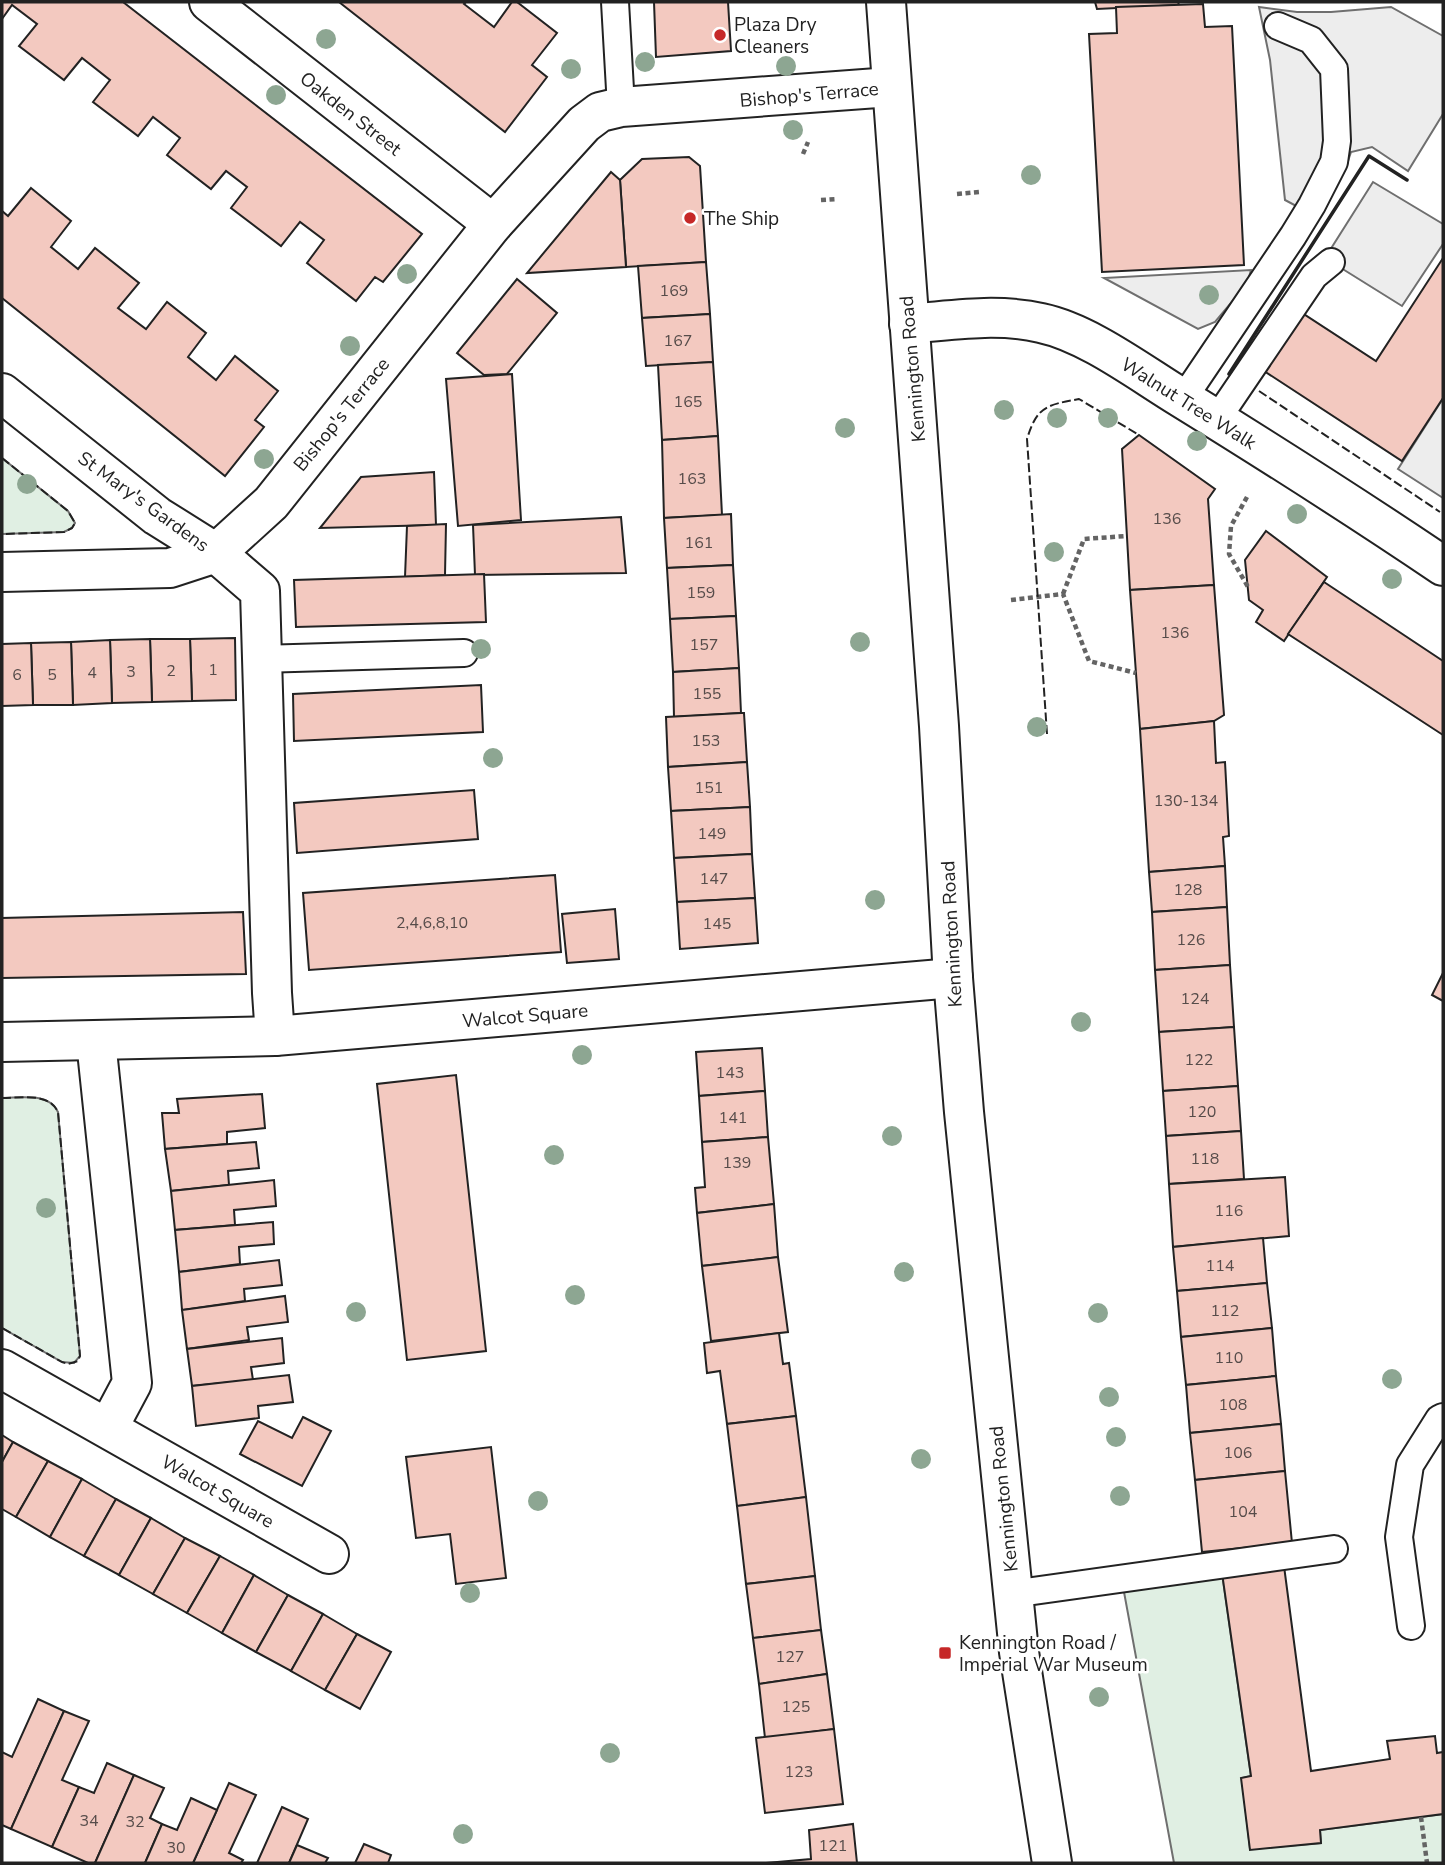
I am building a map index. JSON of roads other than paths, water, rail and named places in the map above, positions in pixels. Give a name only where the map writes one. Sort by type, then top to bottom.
[{"type":"street","name":"Oakden Street","points":[[209,2],[493,224]]},
{"type":"street","name":"Kennington Road","points":[[886,2],[939,726],[953,978],[964,1112],[1012,1594],[1052,1863]]},
{"type":"street","name":"Bishop's Terrace","points":[[216,554],[271,503],[493,224],[584,124],[600,112],[621,107],[891,87]]},
{"type":"street","name":"Walnut Tree Walk","points":[[909,324],[976,318],[1041,323],[1095,344],[1442,563]]},
{"type":"street","name":"St Mary's Gardens","points":[[2,393],[157,516],[216,554]]},
{"type":"street","name":"St Mary's Gardens","points":[[2,572],[170,568],[216,554]]},
{"type":"street","points":[[216,554],[260,591],[260,659],[275,1036]]},
{"type":"street","name":"Walcot Square","points":[[2,1042],[275,1036],[953,978]]},
{"type":"street","points":[[96,1041],[132,1383],[108,1428]]},
{"type":"street","name":"Walcot Square","points":[[2,1369],[328,1554]]},
{"type":"lane","points":[[615,2],[621,107]]},
{"type":"lane","points":[[1183,399],[1293,236],[1334,162],[1337,141],[1334,69],[1311,40],[1278,26]]},
{"type":"lane","points":[[1217,419],[1314,276],[1331,262]]},
{"type":"lane","points":[[260,659],[464,653]]},
{"type":"lane","points":[[1411,1626],[1399,1537],[1410,1465],[1439,1419],[1443,1417]]},
{"type":"lane","points":[[1012,1594],[1334,1549]]},
{"type":"place","name":"Plaza Dry Cleaners","points":[[720,35]]},
{"type":"place","name":"The Ship","points":[[690,218]]},
{"type":"place","name":"Kennington Road / Imperial War Museum","points":[[945,1653]]}]
